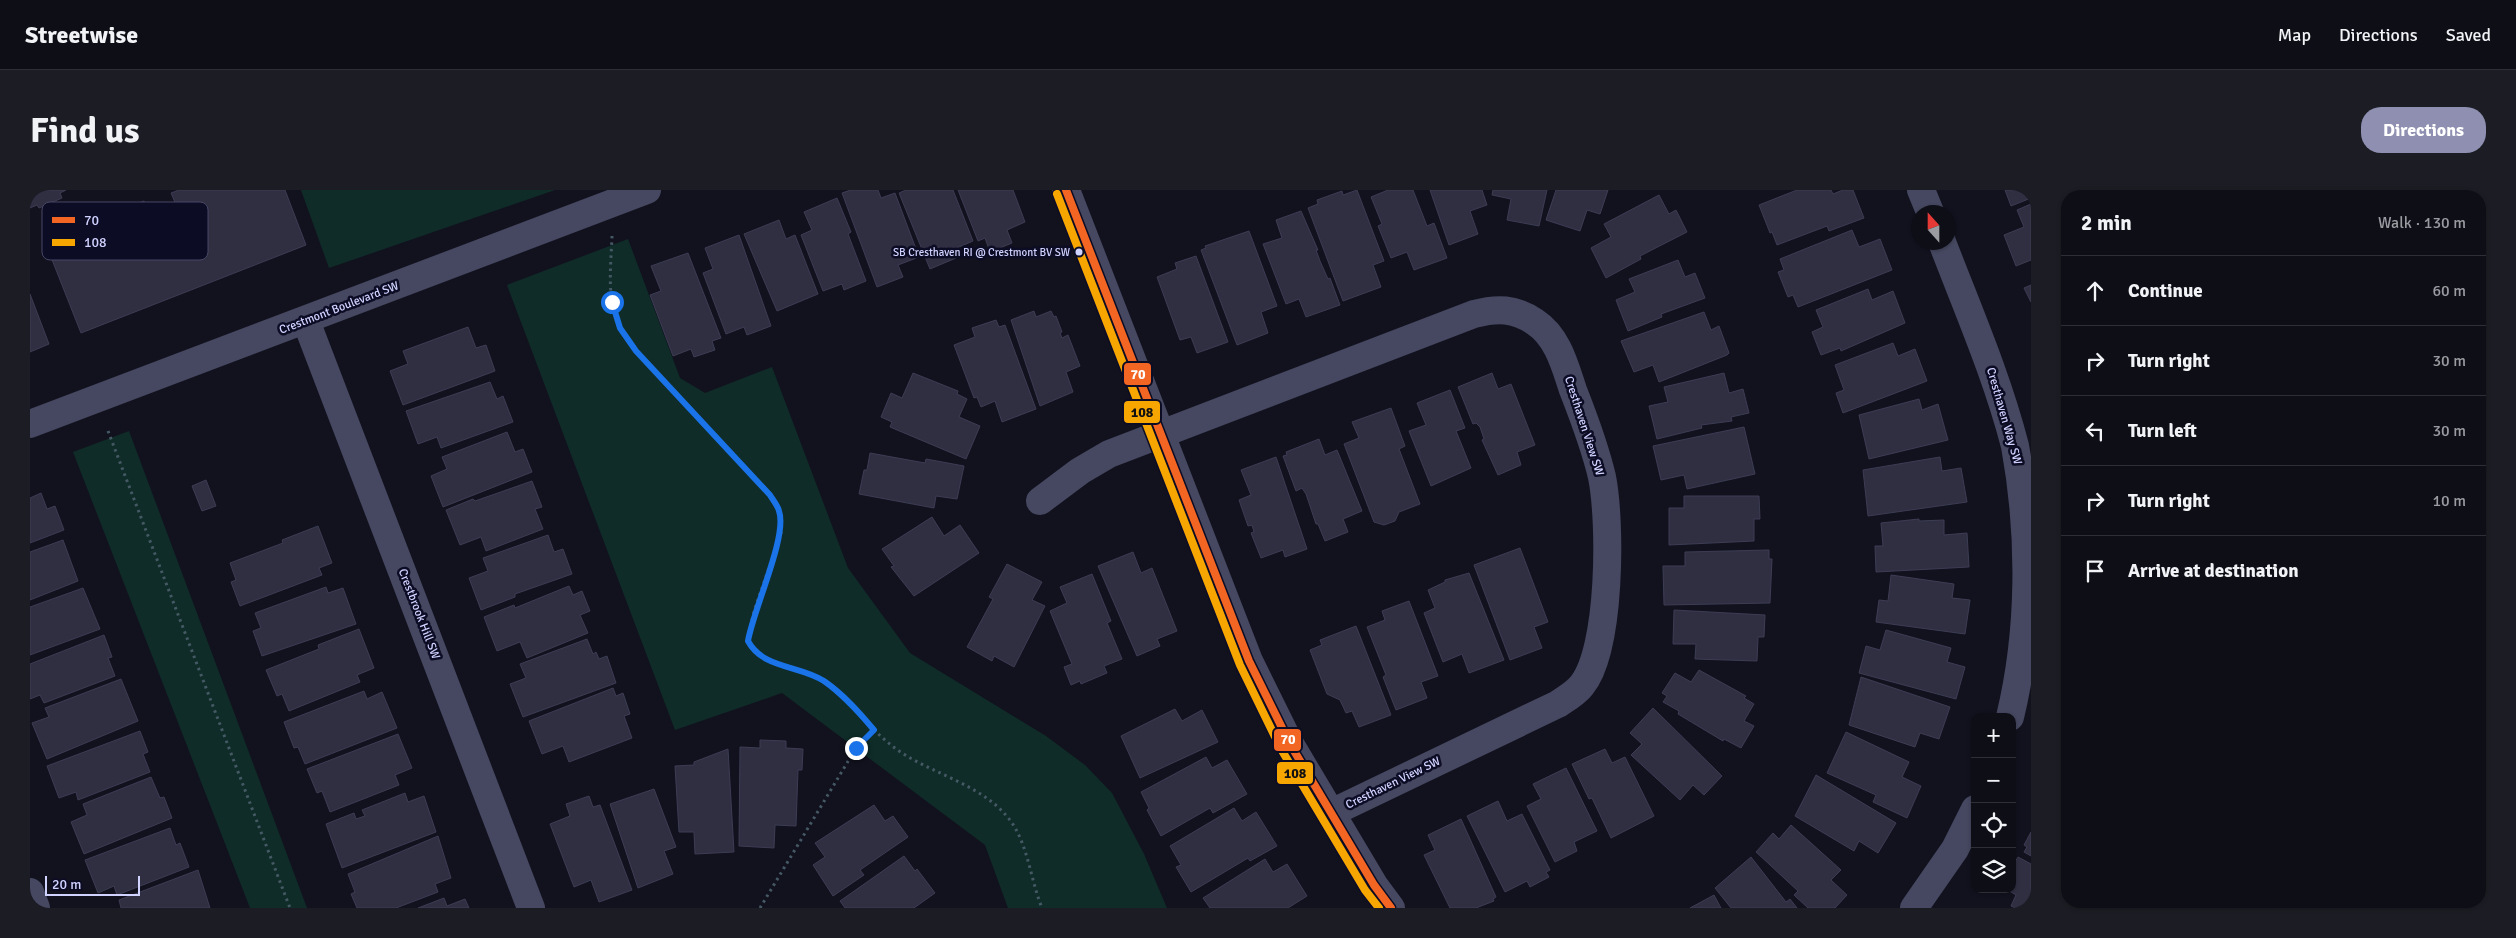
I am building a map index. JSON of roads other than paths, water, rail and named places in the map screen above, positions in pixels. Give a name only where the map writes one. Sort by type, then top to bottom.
[{"type":"street","name":"Crestmont Boulevard SW","points":[[30,424],[306,321],[645,190]]},
{"type":"street","points":[[1066,190],[1159,434],[1249,660],[1290,744],[1374,885],[1391,908]]},
{"type":"street","points":[[1922,190],[1927,205]]},
{"type":"street","name":"Cresthaven Way SW","points":[[1945,250],[1996,382],[2015,448],[2024,489],[2029,545],[2029,619],[2011,713]]},
{"type":"street","name":"Cresthaven View SW","points":[[1040,501],[1080,471],[1109,454],[1474,314],[1493,309],[1508,309],[1536,322],[1558,348],[1593,444],[1602,476],[1606,508],[1603,614],[1601,634],[1593,664],[1583,684],[1558,704],[1331,813]]},
{"type":"street","name":"Crestbrook Hill SW","points":[[306,321],[531,908]]},
{"type":"street","points":[[1914,908],[1955,849],[1971,817]]},
{"type":"street","points":[[30,892],[36,908]]},
{"type":"place","name":"SB Cresthaven RI @ Crestmont BV SW","points":[[1079,252]]}]
